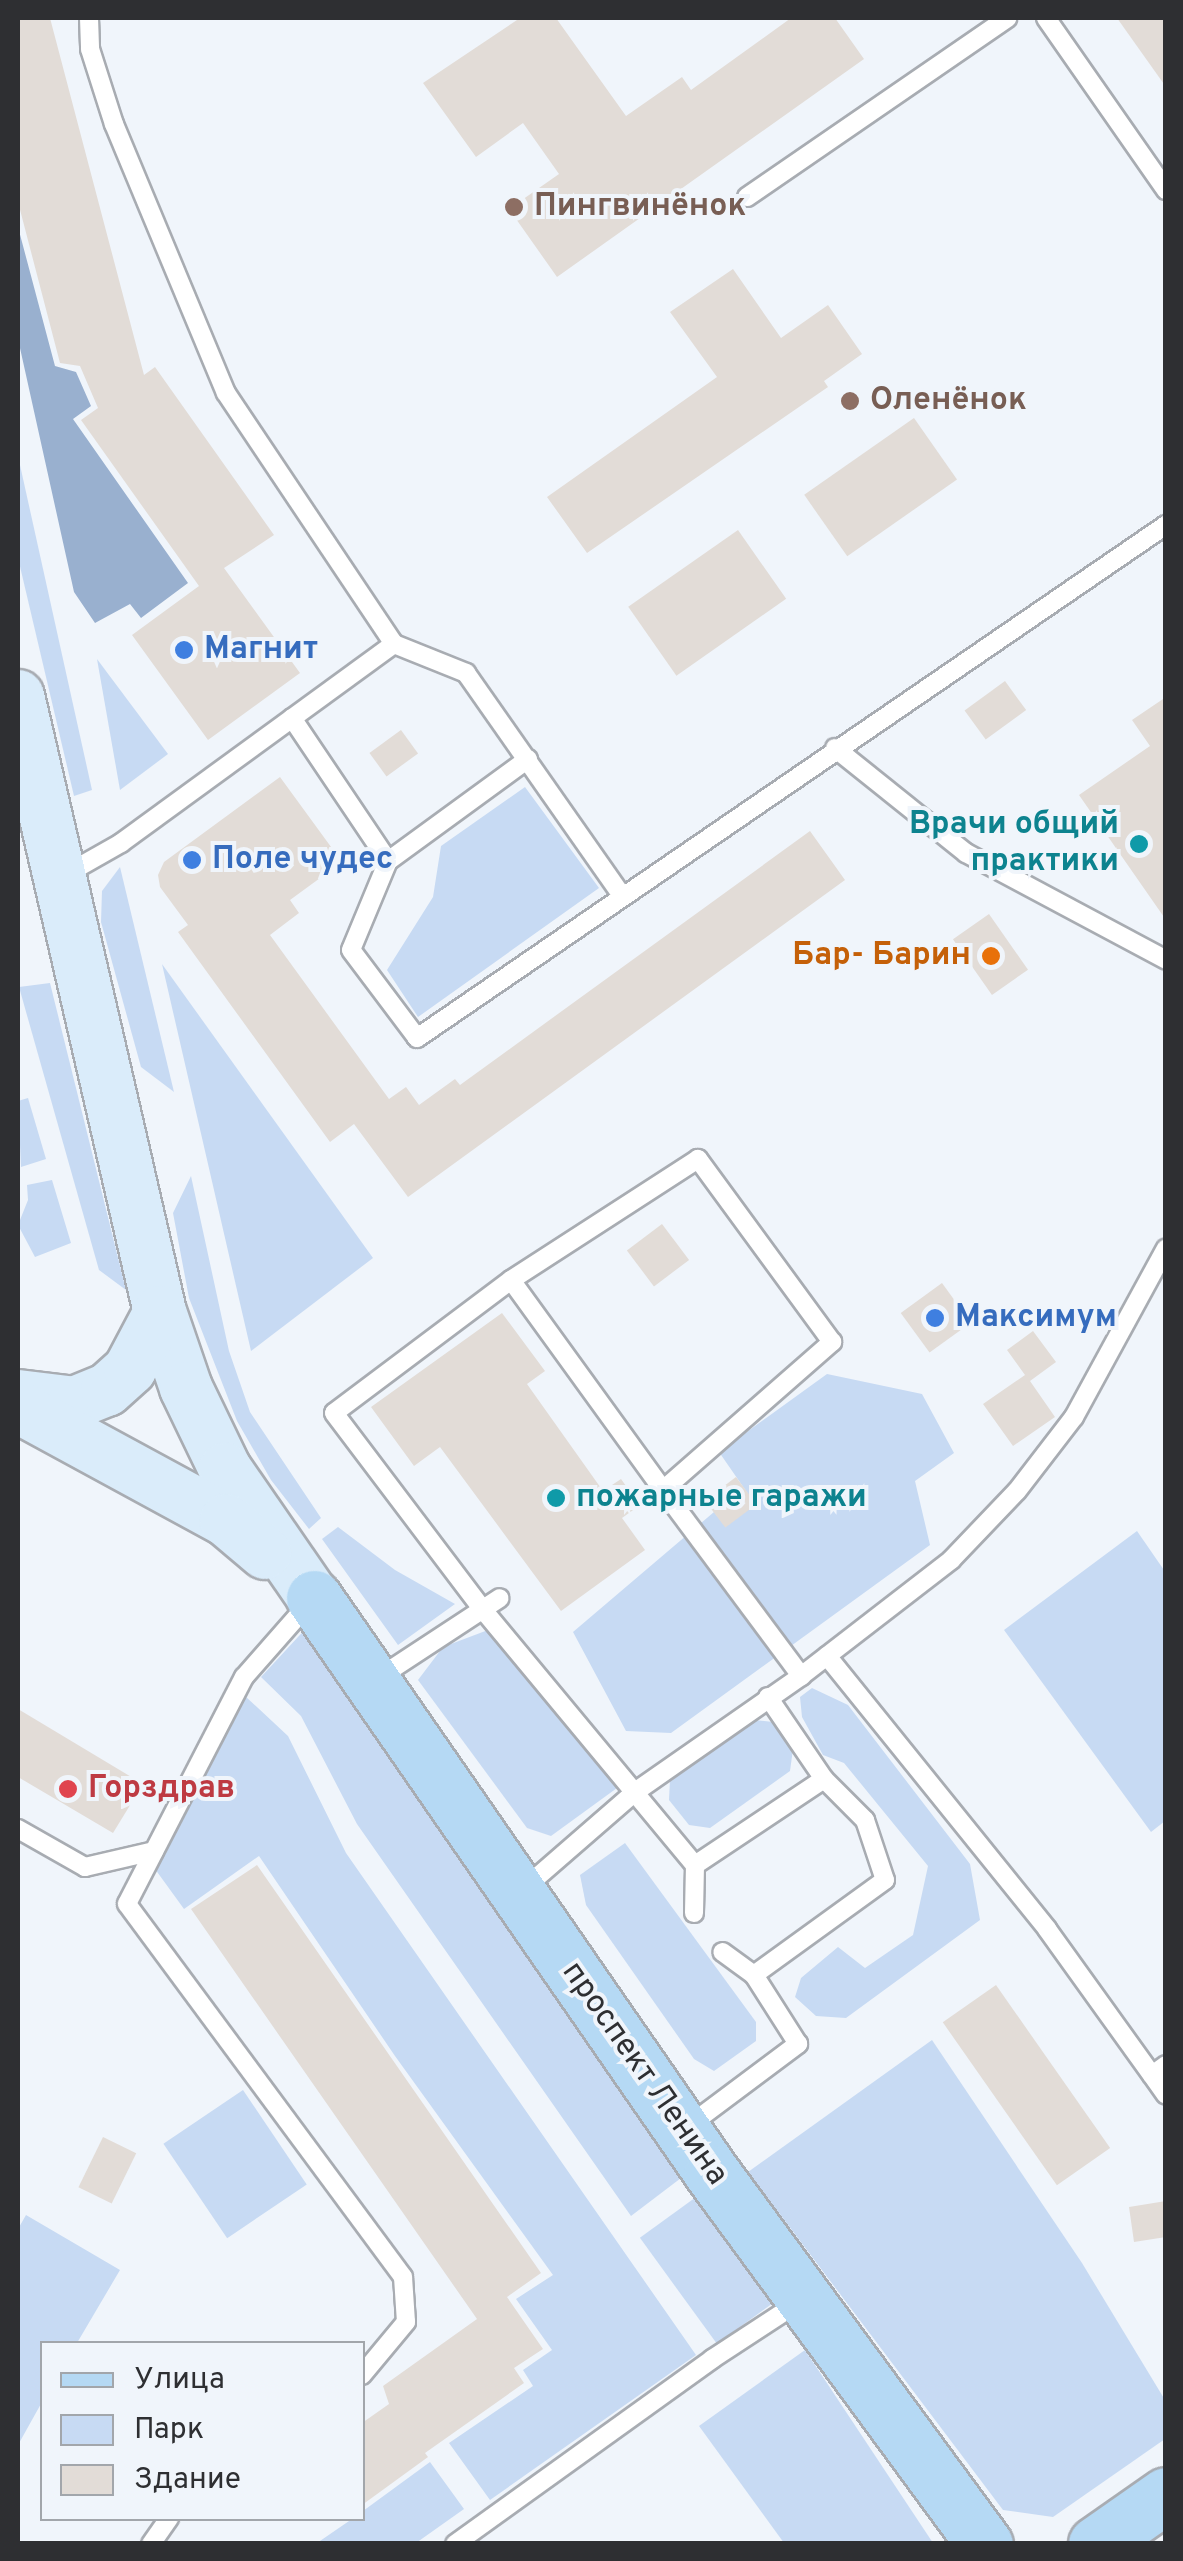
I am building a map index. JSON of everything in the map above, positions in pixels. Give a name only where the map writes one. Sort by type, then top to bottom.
[{"type":"main road","name":"проспект Ленина","points":[[18,696],[160,1312],[186,1388],[225,1469],[682,2130],[985,2544]]},
{"type":"main road","points":[[18,1396],[74,1402],[107,1390],[130,1368],[160,1312]]},
{"type":"main road","name":"проспект Ленина","points":[[18,1407],[226,1520],[314,1598]]},
{"type":"main road","points":[[1096,2544],[1166,2494]]},
{"type":"lane","points":[[90,18],[90,49],[114,124],[188,312],[226,393],[394,644],[466,672],[622,896]]},
{"type":"lane","points":[[747,196],[1007,18]]},
{"type":"lane","points":[[1046,18],[1166,190]]},
{"type":"lane","points":[[528,759],[388,861],[351,950],[417,1038],[835,748],[1166,525]]},
{"type":"lane","points":[[58,879],[121,843],[394,644]]},
{"type":"lane","points":[[292,718],[388,861]]},
{"type":"lane","points":[[835,748],[966,854],[1166,960]]},
{"type":"lane","points":[[663,1490],[832,1342],[698,1159],[511,1280],[334,1413],[484,1611],[695,1865],[694,1913]]},
{"type":"lane","points":[[518,1893],[636,1792],[801,1676],[951,1560],[1017,1491],[1074,1418],[1166,1248]]},
{"type":"lane","points":[[511,1280],[801,1676]]},
{"type":"lane","points":[[314,1598],[244,1677],[127,1904],[403,2278],[406,2322],[365,2370]]},
{"type":"lane","points":[[372,1682],[500,1598]]},
{"type":"lane","points":[[827,1656],[1159,2070],[1166,2095]]},
{"type":"lane","points":[[754,1975],[885,1880],[865,1820],[824,1778],[768,1697]]},
{"type":"lane","points":[[695,1865],[824,1778]]},
{"type":"lane","points":[[18,1829],[85,1866],[154,1851]]},
{"type":"lane","points":[[682,2130],[798,2044],[754,1975],[722,1952]]},
{"type":"lane","points":[[456,2544],[712,2359],[806,2297]]},
{"type":"lane","points":[[152,2544],[167,2521]]},
{"type":"green space","points":[[18,456],[92,790],[74,796],[18,558]]},
{"type":"green space","points":[[97,659],[168,754],[120,790]]},
{"type":"green space","points":[[525,787],[599,888],[418,1017],[387,970],[433,897],[441,846]]},
{"type":"green space","points":[[120,867],[174,1092],[141,1067],[101,922],[102,891]]},
{"type":"green space","points":[[162,964],[373,1258],[251,1351]]},
{"type":"green space","points":[[50,983],[126,1290],[99,1270],[19,987]]},
{"type":"green space","points":[[28,1098],[46,1159],[21,1167],[18,1101]]},
{"type":"green space","points":[[191,1176],[229,1351],[250,1412],[321,1518],[309,1529],[271,1480],[237,1421],[189,1298],[173,1213]]},
{"type":"green space","points":[[52,1180],[71,1243],[35,1257],[18,1225],[28,1200],[27,1185]]},
{"type":"green space","points":[[827,1374],[922,1394],[954,1453],[915,1481],[930,1545],[671,1733],[626,1731],[573,1632],[714,1512],[725,1526],[755,1504],[719,1452]]},
{"type":"green space","points":[[338,1527],[395,1570],[455,1604],[398,1645],[322,1539]]},
{"type":"green space","points":[[1137,1531],[1166,1573],[1165,1821],[1151,1832],[1004,1630]]},
{"type":"green space","points":[[310,1624],[685,2175],[631,2216],[357,1824],[301,1716],[261,1677]]},
{"type":"green space","points":[[488,1630],[617,1788],[551,1836],[527,1828],[418,1680],[443,1647]]},
{"type":"green space","points":[[812,1688],[848,1705],[970,1864],[980,1920],[846,2018],[816,2016],[795,1997],[801,1978],[838,1947],[865,1968],[913,1935],[928,1866],[844,1763],[823,1755],[802,1717],[800,1697]]},
{"type":"green space","points":[[245,1696],[288,1736],[346,1853],[696,2355],[490,2500],[449,2443],[533,2386],[523,2370],[552,2350],[516,2299],[553,2275],[395,2056],[259,1856],[184,1909],[155,1869]]},
{"type":"green space","points":[[754,1720],[773,1722],[793,1749],[790,1771],[710,1828],[689,1825],[669,1800],[670,1780]]},
{"type":"green space","points":[[625,1843],[756,2022],[756,2041],[714,2071],[694,2059],[586,1905],[580,1875]]},
{"type":"green space","points":[[932,2040],[1082,2263],[1165,2400],[1165,2439],[1053,2517],[1003,2510],[748,2172]]},
{"type":"green space","points":[[243,2090],[307,2185],[227,2238],[163,2144]]},
{"type":"green space","points":[[703,2192],[780,2298],[717,2344],[640,2238]]},
{"type":"green space","points":[[26,2215],[120,2270],[78,2341],[40,2341],[40,2406],[18,2445],[18,2229]]},
{"type":"green space","points":[[805,2350],[933,2543],[784,2543],[699,2426]]},
{"type":"green space","points":[[430,2462],[464,2509],[416,2543],[317,2543],[349,2521],[365,2521],[365,2510]]},
{"type":"shaded area","points":[[18,227],[55,366],[76,372],[91,406],[73,419],[188,583],[141,618],[130,604],[95,623],[74,592],[18,339]]},
{"type":"building","points":[[18,18],[50,18],[144,375],[155,367],[274,535],[224,568],[300,673],[208,740],[132,635],[199,586],[81,420],[98,408],[80,366],[60,363],[18,202]]},
{"type":"building","points":[[520,18],[556,18],[626,116],[682,77],[691,90],[791,18],[835,18],[864,59],[557,277],[509,209],[559,174],[523,123],[476,157],[423,83]]},
{"type":"building","points":[[1117,18],[1166,18],[1166,87]]},
{"type":"building","points":[[733,269],[781,338],[828,305],[862,354],[824,381],[828,387],[587,553],[547,497],[717,377],[670,312]]},
{"type":"building","points":[[914,418],[957,479],[847,556],[804,495]]},
{"type":"building","points":[[738,530],[786,599],[676,676],[628,607]]},
{"type":"building","points":[[1005,681],[1026,710],[986,740],[965,710]]},
{"type":"building","name":"Врачи общий практики","points":[[1166,697],[1166,920],[1079,795],[1150,746],[1132,720]]},
{"type":"building","points":[[401,730],[418,753],[386,776],[369,753]]},
{"type":"building","points":[[280,777],[342,862],[290,900],[299,913],[270,935],[389,1099],[406,1087],[419,1105],[455,1079],[460,1085],[810,831],[845,880],[408,1197],[354,1124],[330,1142],[178,932],[188,925],[160,887],[158,875],[164,862]]},
{"type":"building","name":"Бар- Барин","points":[[989,914],[1028,970],[992,995],[953,939]]},
{"type":"building","points":[[662,1224],[689,1260],[654,1286],[627,1250]]},
{"type":"building","name":"Максимум","points":[[942,1283],[971,1323],[930,1353],[901,1313]]},
{"type":"building","name":"пожарные гаражи","points":[[502,1313],[545,1371],[527,1384],[603,1491],[621,1479],[640,1505],[622,1518],[645,1550],[561,1611],[440,1447],[414,1466],[371,1407]]},
{"type":"building","points":[[1033,1331],[1056,1362],[1030,1381],[1055,1417],[1013,1446],[983,1404],[1025,1375],[1007,1350]]},
{"type":"building","points":[[736,1477],[756,1504],[725,1528],[705,1500]]},
{"type":"building","points":[[18,1709],[143,1784],[113,1833],[18,1777]]},
{"type":"building","points":[[257,1865],[541,2273],[507,2297],[543,2349],[514,2368],[524,2383],[425,2453],[428,2457],[365,2503],[365,2421],[389,2404],[383,2386],[477,2319],[191,1909]]},
{"type":"building","points":[[996,1985],[1110,2148],[1057,2185],[943,2022]]},
{"type":"building","points":[[103,2137],[136,2153],[112,2204],[78,2187]]},
{"type":"building","points":[[1166,2201],[1166,2237],[1134,2242],[1129,2207]]},
{"type":"place","name":"Пингвинёнок","points":[[514,207]]},
{"type":"place","name":"Оленёнок","points":[[850,401]]},
{"type":"place","name":"Магнит","points":[[184,650]]},
{"type":"place","name":"Врачи общий практики","points":[[1139,844]]},
{"type":"place","name":"Поле чудес","points":[[192,860]]},
{"type":"place","name":"Бар- Барин","points":[[991,956]]},
{"type":"place","name":"Максимум","points":[[935,1318]]},
{"type":"place","name":"пожарные гаражи","points":[[556,1498]]},
{"type":"place","name":"Горздрав","points":[[68,1789]]}]
